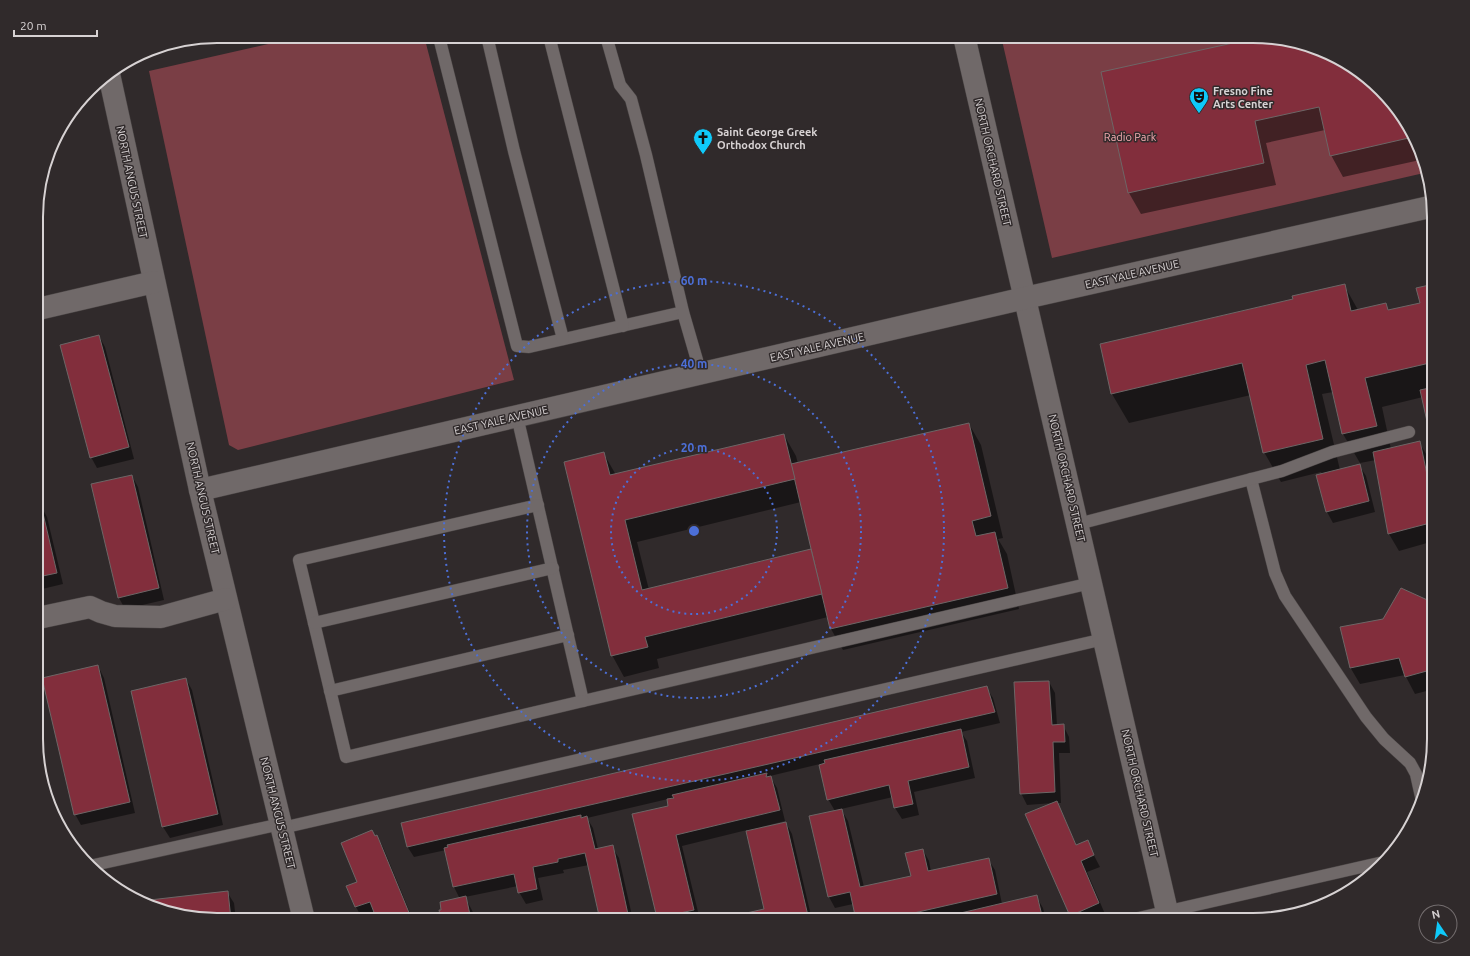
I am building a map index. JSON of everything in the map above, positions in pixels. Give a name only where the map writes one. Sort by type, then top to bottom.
[{"type":"street","name":"NORTH ORCHARD STREET","points":[[966,43],[1168,913]]},
{"type":"street","name":"NORTH ANGUS STREET","points":[[110,80],[200,490],[302,913]]},
{"type":"street","name":"EAST YALE AVENUE","points":[[200,490],[1026,298],[1427,208]]},
{"type":"street","points":[[43,308],[154,282]]},
{"type":"street","points":[[43,617],[90,607],[115,616],[161,617],[226,599]]},
{"type":"lane","points":[[441,43],[517,346],[529,347],[683,312]]},
{"type":"lane","points":[[488,43],[563,339]]},
{"type":"lane","points":[[551,43],[622,326]]},
{"type":"lane","points":[[608,43],[620,85],[632,99],[683,312],[701,374]]},
{"type":"lane","points":[[517,416],[583,701]]},
{"type":"lane","points":[[1078,524],[1282,471],[1332,452],[1409,432]]},
{"type":"lane","points":[[1251,479],[1275,573],[1284,596],[1366,717],[1384,739],[1410,764],[1416,774],[1419,790]]},
{"type":"lane","points":[[538,505],[299,560],[346,757],[1091,583]]},
{"type":"lane","points":[[314,623],[553,568]]},
{"type":"lane","points":[[330,691],[568,634]]},
{"type":"lane","points":[[96,864],[281,826],[1104,639]]},
{"type":"lane","points":[[1176,913],[1374,864]]},
{"type":"green space","points":[[272,43],[426,43],[514,380],[238,450],[229,445],[149,71]]},
{"type":"green space","name":"Radio Park","points":[[1003,43],[1264,43],[1287,46],[1309,52],[1320,56],[1350,72],[1368,86],[1384,102],[1404,130],[1414,150],[1421,174],[1052,258]]},
{"type":"building","name":"Fresno Fine Arts Center","points":[[1233,43],[1264,43],[1287,46],[1320,56],[1350,72],[1368,86],[1384,102],[1398,120],[1408,138],[1330,156],[1319,107],[1255,121],[1264,163],[1128,193],[1101,72]]},
{"type":"building","points":[[1345,284],[1351,311],[1386,303],[1388,310],[1420,303],[1416,288],[1427,286],[1427,364],[1365,378],[1377,426],[1342,434],[1325,360],[1306,365],[1323,439],[1263,453],[1242,363],[1111,394],[1100,344],[1293,299],[1292,296]]},
{"type":"building","points":[[99,335],[129,447],[90,458],[60,345]]},
{"type":"building","points":[[1427,388],[1427,422],[1420,390]]},
{"type":"building","points":[[969,423],[991,516],[972,521],[976,536],[995,532],[1008,588],[830,629],[791,464]]},
{"type":"building","points":[[784,434],[795,479],[625,520],[642,590],[811,549],[822,594],[645,637],[648,647],[611,656],[564,462],[604,452],[610,475]]},
{"type":"building","points":[[1420,441],[1427,474],[1427,524],[1388,534],[1373,452]]},
{"type":"building","points":[[1360,464],[1369,501],[1326,512],[1316,475]]},
{"type":"building","points":[[132,475],[159,588],[118,598],[91,484]]},
{"type":"building","points":[[43,514],[57,573],[43,576]]},
{"type":"building","points":[[1401,588],[1427,600],[1427,671],[1405,677],[1399,658],[1350,668],[1340,627],[1383,619]]},
{"type":"building","points":[[98,665],[130,802],[74,815],[43,678]]},
{"type":"building","points":[[186,678],[218,814],[162,827],[131,691]]},
{"type":"building","points":[[1049,681],[1052,725],[1064,724],[1065,742],[1053,742],[1055,792],[1020,794],[1014,682]]},
{"type":"building","points":[[987,686],[995,712],[407,847],[401,823]]},
{"type":"building","points":[[961,729],[969,767],[908,781],[913,804],[894,808],[889,785],[827,800],[819,765],[825,763],[824,760]]},
{"type":"building","points":[[767,773],[766,777],[771,776],[780,810],[676,835],[694,910],[680,913],[656,913],[632,814],[668,806],[667,799],[674,798],[672,795]]},
{"type":"building","points":[[1057,801],[1076,845],[1088,840],[1094,855],[1081,861],[1099,903],[1077,913],[1069,913],[1025,814]]},
{"type":"building","points":[[842,809],[860,887],[911,876],[905,853],[923,849],[928,871],[989,858],[997,894],[914,913],[854,913],[850,892],[828,897],[809,816]]},
{"type":"building","points":[[581,815],[581,818],[587,816],[595,849],[613,845],[628,913],[598,913],[585,853],[558,859],[558,862],[533,867],[537,889],[518,893],[514,874],[453,887],[444,848],[448,847],[447,845]]},
{"type":"building","points":[[786,822],[807,913],[747,913],[764,909],[746,831]]},
{"type":"building","points":[[372,830],[375,836],[377,835],[409,913],[374,913],[370,902],[355,907],[346,886],[357,882],[341,843]]},
{"type":"building","points":[[228,891],[230,913],[194,912],[150,900]]},
{"type":"building","points":[[1037,895],[1041,913],[961,913]]},
{"type":"building","points":[[466,896],[470,913],[440,913],[439,910],[441,910],[440,902]]},
{"type":"place","name":"Fresno Fine Arts Center","points":[[1199,114]]},
{"type":"place","name":"Saint George Greek Orthodox Church","points":[[703,155]]}]
